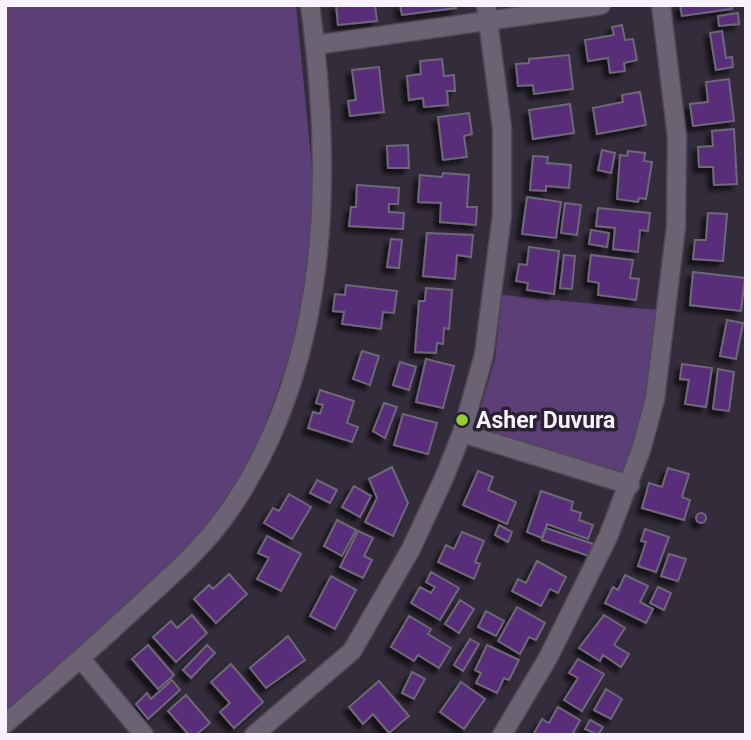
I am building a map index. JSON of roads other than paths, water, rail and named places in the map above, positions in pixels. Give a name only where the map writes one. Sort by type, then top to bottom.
[{"type":"street","points":[[5,724],[81,659],[194,555],[232,508],[263,452],[290,386],[311,316],[322,230],[322,124],[310,5]]},
{"type":"street","points":[[315,45],[487,13],[601,5]]},
{"type":"street","points":[[502,735],[548,658],[608,537],[629,485],[655,399],[676,227],[677,137],[661,5]]},
{"type":"street","points":[[254,735],[352,651],[364,634],[411,549],[462,433],[484,355],[502,215],[502,128],[487,13]]},
{"type":"street","points":[[462,433],[629,485]]},
{"type":"street","points":[[81,659],[144,735]]},
{"type":"place","name":"Asher Duvura","points":[[462,420]]}]
